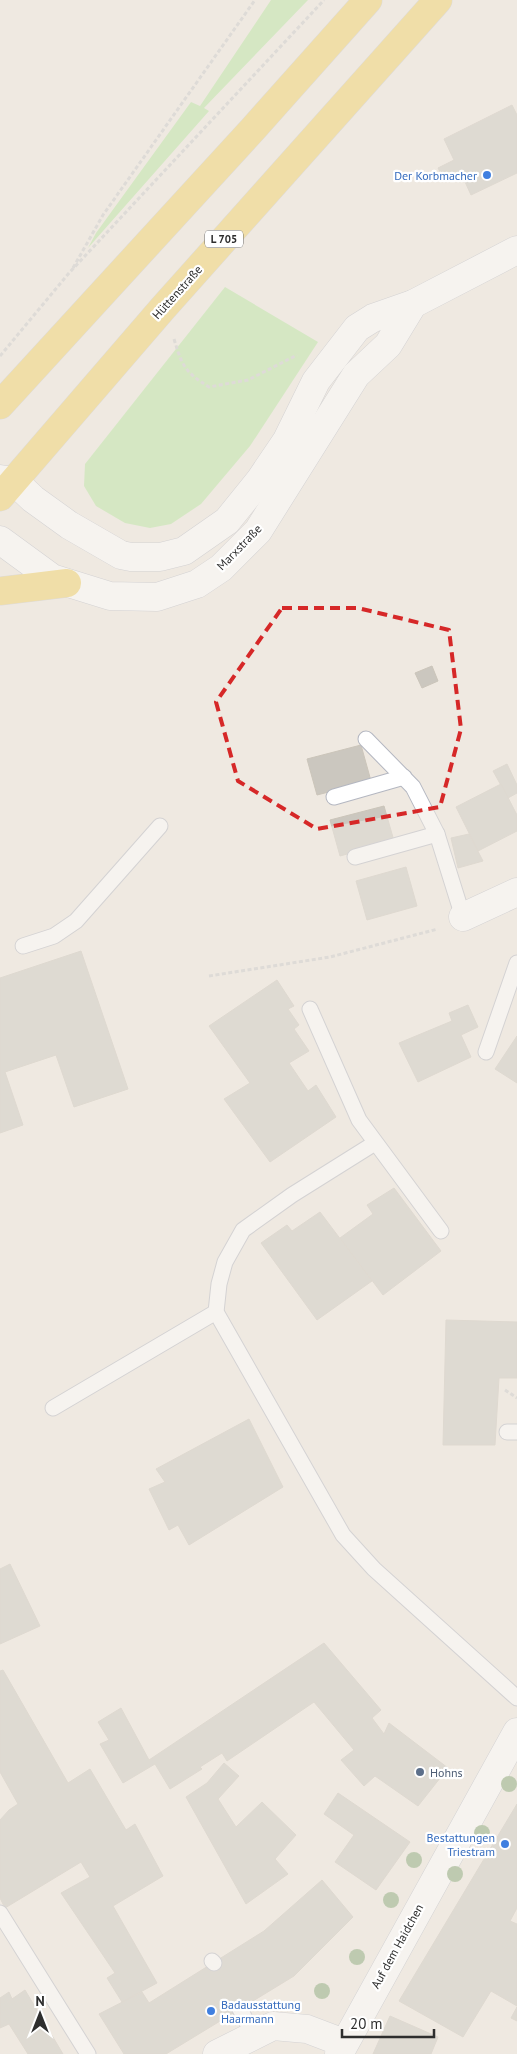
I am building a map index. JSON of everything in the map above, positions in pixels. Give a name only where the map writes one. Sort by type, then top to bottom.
[{"type":"main road","points":[[0,405],[253,129],[368,0]]},
{"type":"main road","name":"Hüttenstraße","points":[[5,486],[438,0]]},
{"type":"main road","points":[[0,591],[67,582]]},
{"type":"street","points":[[5,486],[33,499],[70,525],[121,555],[160,557],[184,551],[227,521],[260,480],[287,440],[316,381],[357,328],[373,318],[413,304],[517,250]]},
{"type":"street","name":"Marxstraße","points":[[0,540],[52,578],[110,596],[148,598],[187,589],[221,568],[258,531],[356,375],[388,345],[413,304]]},
{"type":"street","points":[[463,917],[517,892]]},
{"type":"street","name":"Auf dem Haidchen","points":[[217,2054],[253,2034],[273,2026],[307,2029],[341,2048],[517,1732]]},
{"type":"lane","points":[[366,738],[413,787],[437,834],[463,917]]},
{"type":"lane","points":[[334,797],[404,777]]},
{"type":"lane","points":[[23,946],[54,936],[76,921],[160,826]]},
{"type":"lane","points":[[355,857],[437,834]]},
{"type":"lane","points":[[486,1052],[517,963]]},
{"type":"lane","points":[[310,1009],[359,1120],[441,1231]]},
{"type":"lane","points":[[375,1143],[292,1195],[243,1230],[225,1262],[218,1284],[216,1312],[343,1535],[374,1569],[517,1698]]},
{"type":"lane","points":[[53,1408],[216,1312]]},
{"type":"lane","points":[[0,1914],[88,2054]]},
{"type":"lane","points":[[240,2009],[253,2034]]},
{"type":"path","points":[[70,273],[103,215],[255,0]]},
{"type":"path","points":[[0,356],[70,273],[324,0]]},
{"type":"path","points":[[163,308],[180,358],[189,374],[209,387],[248,380],[305,352]]},
{"type":"path","points":[[209,976],[330,957],[442,928],[463,917]]},
{"type":"path","points":[[505,1390],[517,1398]]},
{"type":"highlighted area","points":[[282,608],[358,608],[449,630],[461,729],[440,807],[317,829],[238,781],[216,702]]},
{"type":"green space","points":[[271,0],[308,0],[204,108],[209,111],[88,248],[96,233],[191,102],[200,106]]},
{"type":"green space","points":[[225,287],[318,342],[250,446],[201,504],[171,524],[150,528],[125,523],[96,506],[84,486],[85,464]]},
{"type":"building","points":[[512,105],[517,115],[517,173],[471,195],[461,173],[445,181],[438,168],[454,160],[444,139]]},
{"type":"building","points":[[432,666],[438,681],[422,688],[415,673]]},
{"type":"building","points":[[361,745],[371,781],[317,795],[307,759]]},
{"type":"building","points":[[507,764],[517,785],[517,793],[508,798],[493,771]]},
{"type":"building","points":[[501,784],[517,815],[517,831],[478,851],[456,807]]},
{"type":"building","points":[[384,806],[394,841],[340,856],[330,820]]},
{"type":"building","points":[[469,834],[483,861],[458,868],[451,838]]},
{"type":"building","points":[[406,867],[417,906],[367,920],[356,881]]},
{"type":"building","points":[[81,951],[128,1089],[74,1107],[56,1055],[5,1072],[23,1125],[0,1133],[0,978]]},
{"type":"building","points":[[277,980],[294,1006],[288,1009],[299,1025],[294,1029],[309,1051],[289,1063],[308,1091],[316,1085],[336,1117],[270,1162],[224,1099],[250,1083],[209,1026]]},
{"type":"building","points":[[468,1005],[478,1027],[461,1035],[471,1057],[418,1082],[399,1043],[452,1021],[449,1013]]},
{"type":"building","points":[[517,1036],[517,1083],[495,1069]]},
{"type":"building","points":[[394,1188],[441,1251],[383,1295],[340,1238],[373,1214],[367,1205]]},
{"type":"building","points":[[320,1212],[372,1281],[317,1320],[261,1243],[287,1225],[292,1231]]},
{"type":"building","points":[[446,1320],[517,1322],[517,1378],[499,1378],[495,1445],[443,1445]]},
{"type":"building","points":[[249,1419],[283,1487],[189,1545],[178,1525],[169,1530],[149,1489],[165,1482],[156,1469]]},
{"type":"building","points":[[10,1564],[40,1626],[0,1644],[0,1569]]},
{"type":"building","points":[[324,1643],[381,1710],[372,1718],[384,1734],[389,1723],[448,1768],[418,1806],[375,1776],[364,1786],[341,1760],[354,1750],[314,1702],[227,1761],[222,1753],[200,1767],[202,1769],[170,1789],[155,1764],[123,1783],[100,1744],[109,1740],[98,1722],[121,1708],[149,1760]]},
{"type":"building","points":[[3,1670],[68,1783],[90,1769],[126,1830],[135,1824],[163,1876],[113,1906],[157,1983],[122,2002],[107,1978],[115,1973],[61,1893],[90,1877],[81,1862],[5,1908],[0,1898],[0,1820],[18,1804],[0,1772],[0,1671]]},
{"type":"building","points":[[224,1763],[239,1776],[218,1799],[236,1827],[262,1802],[296,1835],[275,1859],[288,1874],[246,1904],[186,1797],[207,1783]]},
{"type":"building","points":[[338,1793],[410,1842],[376,1890],[335,1862],[354,1835],[324,1814]]},
{"type":"building","points":[[517,1804],[517,1908],[510,1921],[517,1924],[517,2006],[491,1991],[463,2037],[399,2001]]},
{"type":"building","points":[[322,1880],[353,1917],[294,1976],[166,2054],[124,2054],[99,2014],[142,1992],[149,2003],[264,1931]]},
{"type":"building","points":[[25,1990],[63,2054],[28,2054],[9,2024],[0,2028],[0,1998],[9,1992],[12,1999]]},
{"type":"building","points":[[517,2007],[517,2021],[511,2018]]},
{"type":"building","points":[[390,2016],[438,2037],[431,2054],[373,2054]]},
{"type":"place","name":"Der Korbmacher","points":[[487,175]]},
{"type":"place","name":"Hohns","points":[[420,1772]]},
{"type":"place","name":"Bestattungen Triestram","points":[[505,1844]]},
{"type":"place","name":"Badausstattung Haarmann","points":[[211,2011]]}]
